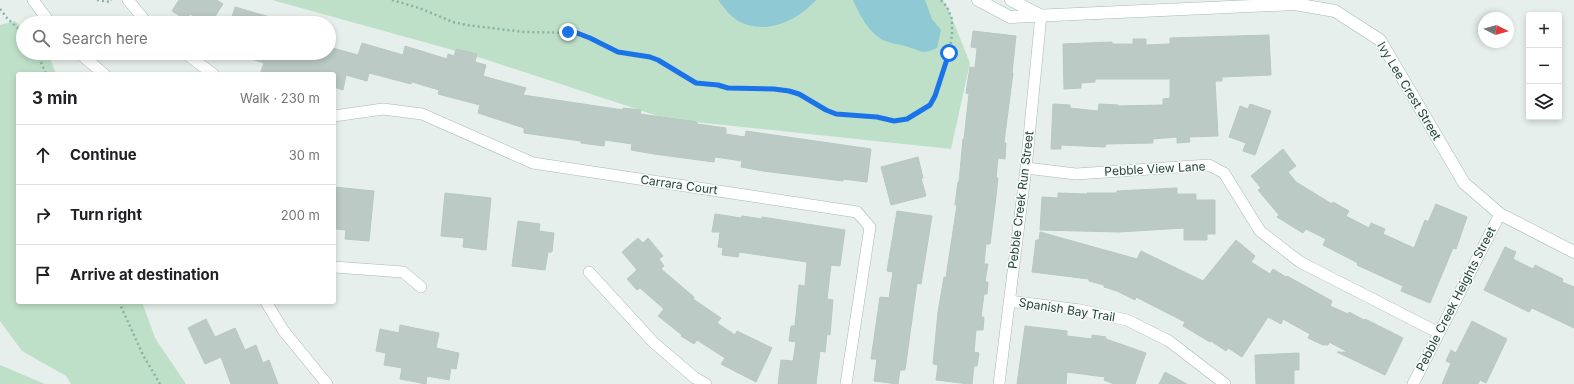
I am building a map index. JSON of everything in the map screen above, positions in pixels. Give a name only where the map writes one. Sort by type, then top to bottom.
[{"type":"street","points":[[33,0],[45,16]]},
{"type":"street","points":[[128,0],[142,16]]},
{"type":"street","name":"Ivy Lee Crest Street","points":[[978,0],[1010,16],[1295,4],[1336,11],[1380,40],[1464,183],[1500,214],[1574,252]]},
{"type":"street","name":"Ivy Lee Crest Street","points":[[1011,0],[1041,15]]},
{"type":"street","name":"Pebble Creek Run Street","points":[[999,384],[1026,168],[1041,15]]},
{"type":"street","points":[[87,60],[102,72]]},
{"type":"street","points":[[194,60],[210,72]]},
{"type":"street","name":"Carrara Court","points":[[336,116],[383,110],[422,114],[533,163],[857,212],[870,227],[846,384]]},
{"type":"street","name":"Pebble View Lane","points":[[1026,168],[1076,174],[1209,165],[1224,172],[1260,231],[1300,262],[1439,333]]},
{"type":"street","name":"Pebble Creek Heights Street","points":[[1413,384],[1500,214]]},
{"type":"street","points":[[336,267],[403,272],[421,287]]},
{"type":"street","points":[[588,272],[653,342],[695,378],[706,384]]},
{"type":"street","name":"Spanish Bay Trail","points":[[1009,301],[1080,310],[1127,320],[1169,341],[1225,384]]},
{"type":"street","points":[[267,304],[283,330],[327,384]]},
{"type":"path","points":[[97,0],[110,2],[112,0]]},
{"type":"path","points":[[392,0],[418,8],[453,22],[466,25],[524,32],[577,33],[618,52],[650,57],[658,60],[696,83],[718,85],[728,88],[774,89],[789,91],[799,94],[826,110],[836,114],[877,117],[894,121],[907,119],[918,113],[930,105],[935,96],[949,53],[952,35],[952,19],[947,7],[940,0]]},
{"type":"path","points":[[0,9],[6,18],[16,27]]},
{"type":"path","points":[[40,60],[45,72]]},
{"type":"path","points":[[120,304],[143,355],[160,384]]},
{"type":"green space","points":[[272,0],[942,0],[947,6],[970,63],[951,149],[667,119],[478,57],[336,18],[336,16],[330,16]]},
{"type":"green space","points":[[16,22],[16,60],[51,60],[55,72],[16,72],[16,304],[143,304],[155,338],[186,384],[71,384],[66,376],[22,351],[0,321],[0,25]]},
{"type":"green space","points":[[0,365],[45,384],[0,384]]},
{"type":"water","points":[[718,0],[816,0],[808,8],[791,20],[781,24],[761,27],[750,26],[740,22],[728,12]]},
{"type":"water","points":[[853,0],[925,0],[932,19],[941,30],[937,48],[922,52],[883,40],[869,28],[861,17]]},
{"type":"building","points":[[179,0],[217,0],[223,4],[215,16],[193,16],[190,14],[189,16],[180,16],[172,11]]},
{"type":"building","points":[[235,7],[266,16],[232,16]]},
{"type":"building","points":[[973,31],[1016,36],[1004,142],[1006,143],[1005,159],[998,158],[996,178],[998,178],[990,244],[986,244],[984,264],[988,264],[985,282],[988,282],[987,294],[984,294],[981,317],[984,317],[983,330],[976,330],[974,352],[979,353],[977,366],[974,366],[972,384],[969,384],[936,380],[938,365],[933,364],[938,312],[944,277],[946,277],[957,205],[955,205],[969,94],[966,93],[970,67],[975,68],[977,48],[971,47]]},
{"type":"building","points":[[1269,35],[1271,75],[1222,77],[1222,81],[1215,81],[1218,136],[1189,137],[1190,142],[1177,143],[1177,137],[1153,139],[1153,143],[1106,144],[1105,147],[1061,145],[1061,149],[1051,149],[1053,104],[1070,105],[1070,108],[1098,111],[1099,104],[1118,106],[1163,105],[1163,99],[1170,98],[1170,79],[1095,79],[1095,82],[1081,83],[1081,88],[1064,89],[1063,44],[1112,42],[1112,44],[1133,44],[1133,39],[1146,39],[1146,45],[1170,44],[1170,38]]},
{"type":"building","points":[[362,43],[403,55],[405,46],[447,59],[448,54],[454,56],[456,49],[477,54],[475,62],[486,65],[483,76],[526,88],[523,95],[623,110],[623,108],[641,110],[640,114],[697,122],[697,124],[726,128],[726,134],[745,137],[746,131],[871,149],[867,182],[843,179],[843,181],[763,171],[741,167],[742,161],[715,157],[714,162],[654,154],[631,150],[632,144],[605,140],[604,146],[581,143],[581,141],[524,133],[524,128],[478,113],[480,105],[438,94],[439,90],[412,82],[411,84],[369,73],[367,81],[346,75],[343,90],[336,88],[336,72],[261,72],[264,63],[255,60],[336,60],[336,49],[358,55]]},
{"type":"building","points":[[1250,104],[1271,111],[1255,155],[1243,151],[1246,143],[1229,137],[1240,106],[1248,109]]},
{"type":"building","points":[[1283,149],[1296,166],[1288,172],[1296,182],[1332,204],[1333,202],[1349,211],[1346,216],[1369,228],[1371,223],[1385,229],[1383,234],[1414,248],[1425,220],[1428,222],[1436,204],[1467,217],[1456,249],[1453,248],[1430,303],[1401,291],[1403,286],[1357,265],[1358,263],[1323,245],[1326,239],[1306,229],[1303,233],[1277,217],[1279,215],[1258,190],[1261,188],[1251,176]]},
{"type":"building","points":[[918,157],[923,178],[921,178],[926,196],[891,205],[881,167]]},
{"type":"building","points":[[336,187],[374,191],[369,241],[345,239],[346,230],[336,229]]},
{"type":"building","points":[[1177,188],[1177,194],[1196,194],[1196,200],[1215,200],[1215,234],[1207,234],[1207,240],[1184,240],[1184,228],[1119,232],[1040,230],[1042,197],[1058,198],[1058,193],[1117,193],[1117,191]]},
{"type":"building","points":[[445,193],[491,198],[486,250],[463,247],[464,238],[441,236]]},
{"type":"building","points":[[897,211],[932,216],[921,284],[917,283],[905,370],[900,370],[898,384],[874,381],[877,359],[871,359],[880,297],[889,298],[893,272],[887,271]]},
{"type":"building","points":[[715,214],[741,218],[742,216],[762,219],[762,217],[845,230],[840,266],[831,265],[827,299],[833,300],[830,335],[827,334],[825,352],[820,351],[816,384],[778,384],[781,360],[793,361],[796,342],[789,341],[791,326],[795,326],[799,285],[805,286],[807,262],[739,252],[738,257],[722,255],[723,248],[718,247],[720,232],[712,232]]},
{"type":"building","points":[[518,221],[540,224],[539,231],[554,233],[552,252],[548,252],[545,270],[512,266]]},
{"type":"building","points":[[1040,232],[1137,259],[1141,251],[1203,281],[1236,240],[1255,256],[1251,262],[1270,274],[1273,269],[1332,301],[1330,306],[1348,314],[1349,312],[1364,320],[1365,319],[1403,338],[1385,375],[1337,352],[1348,352],[1329,342],[1328,345],[1323,345],[1308,338],[1310,334],[1283,319],[1281,324],[1268,317],[1242,357],[1228,348],[1226,351],[1211,341],[1210,342],[1183,326],[1185,322],[1136,297],[1135,300],[1117,291],[1104,287],[1104,285],[1089,281],[1089,279],[1032,272],[1036,240],[1039,240]]},
{"type":"building","points":[[638,238],[643,243],[648,238],[663,256],[659,259],[664,266],[661,269],[694,297],[693,299],[721,318],[717,323],[735,335],[737,331],[772,348],[756,382],[721,364],[725,358],[697,340],[694,344],[681,336],[682,335],[658,316],[664,309],[640,288],[637,290],[627,279],[637,270],[622,252]]},
{"type":"building","points":[[1505,247],[1516,252],[1513,259],[1533,269],[1535,265],[1563,279],[1562,282],[1574,287],[1574,328],[1532,308],[1529,312],[1484,290]]},
{"type":"building","points":[[206,319],[215,337],[235,328],[245,350],[256,345],[263,363],[269,360],[278,384],[231,384],[221,357],[205,364],[188,328]]},
{"type":"building","points":[[1472,321],[1507,339],[1486,383],[1480,380],[1478,384],[1442,384],[1451,363],[1446,361],[1451,350],[1456,353]]},
{"type":"building","points":[[400,325],[439,333],[436,348],[459,353],[456,369],[451,368],[449,380],[427,376],[426,384],[400,379],[402,368],[384,365],[386,353],[376,351],[380,329],[399,333]]},
{"type":"building","points":[[1025,326],[1067,331],[1067,336],[1092,339],[1092,335],[1106,337],[1106,339],[1146,353],[1135,384],[1114,384],[1104,380],[1105,377],[1067,372],[1066,384],[1017,384]]},
{"type":"building","points":[[1299,353],[1299,370],[1294,370],[1294,384],[1256,384],[1255,355]]},
{"type":"building","points":[[1165,372],[1187,384],[1159,384]]},
{"type":"route","points":[[568,32],[577,33],[590,38],[618,52],[650,57],[658,60],[696,83],[718,85],[728,88],[761,88],[789,91],[799,94],[826,110],[836,114],[877,117],[894,121],[907,119],[930,105],[935,96],[949,53]]}]
